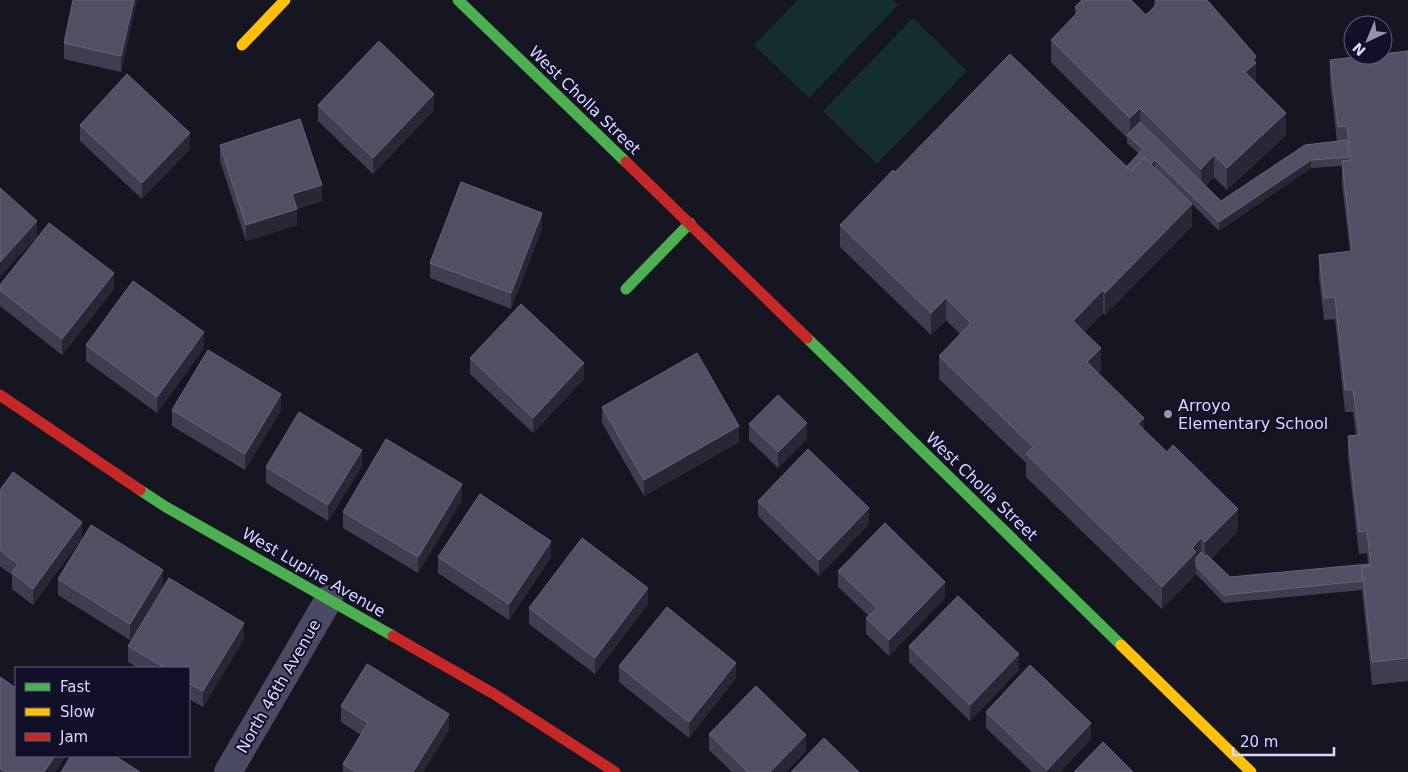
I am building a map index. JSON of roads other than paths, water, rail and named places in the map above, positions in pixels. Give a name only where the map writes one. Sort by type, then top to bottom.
[{"type":"street","points":[[242,45],[285,0]]},
{"type":"street","name":"West Cholla Street","points":[[458,0],[690,223],[1251,772]]},
{"type":"street","points":[[626,289],[690,223]]},
{"type":"street","name":"West Lupine Avenue","points":[[0,395],[166,507],[494,694],[616,772]]},
{"type":"street","name":"North 46th Avenue","points":[[228,772],[329,599]]},
{"type":"place","name":"Arroyo Elementary School","points":[[1168,414]]}]
